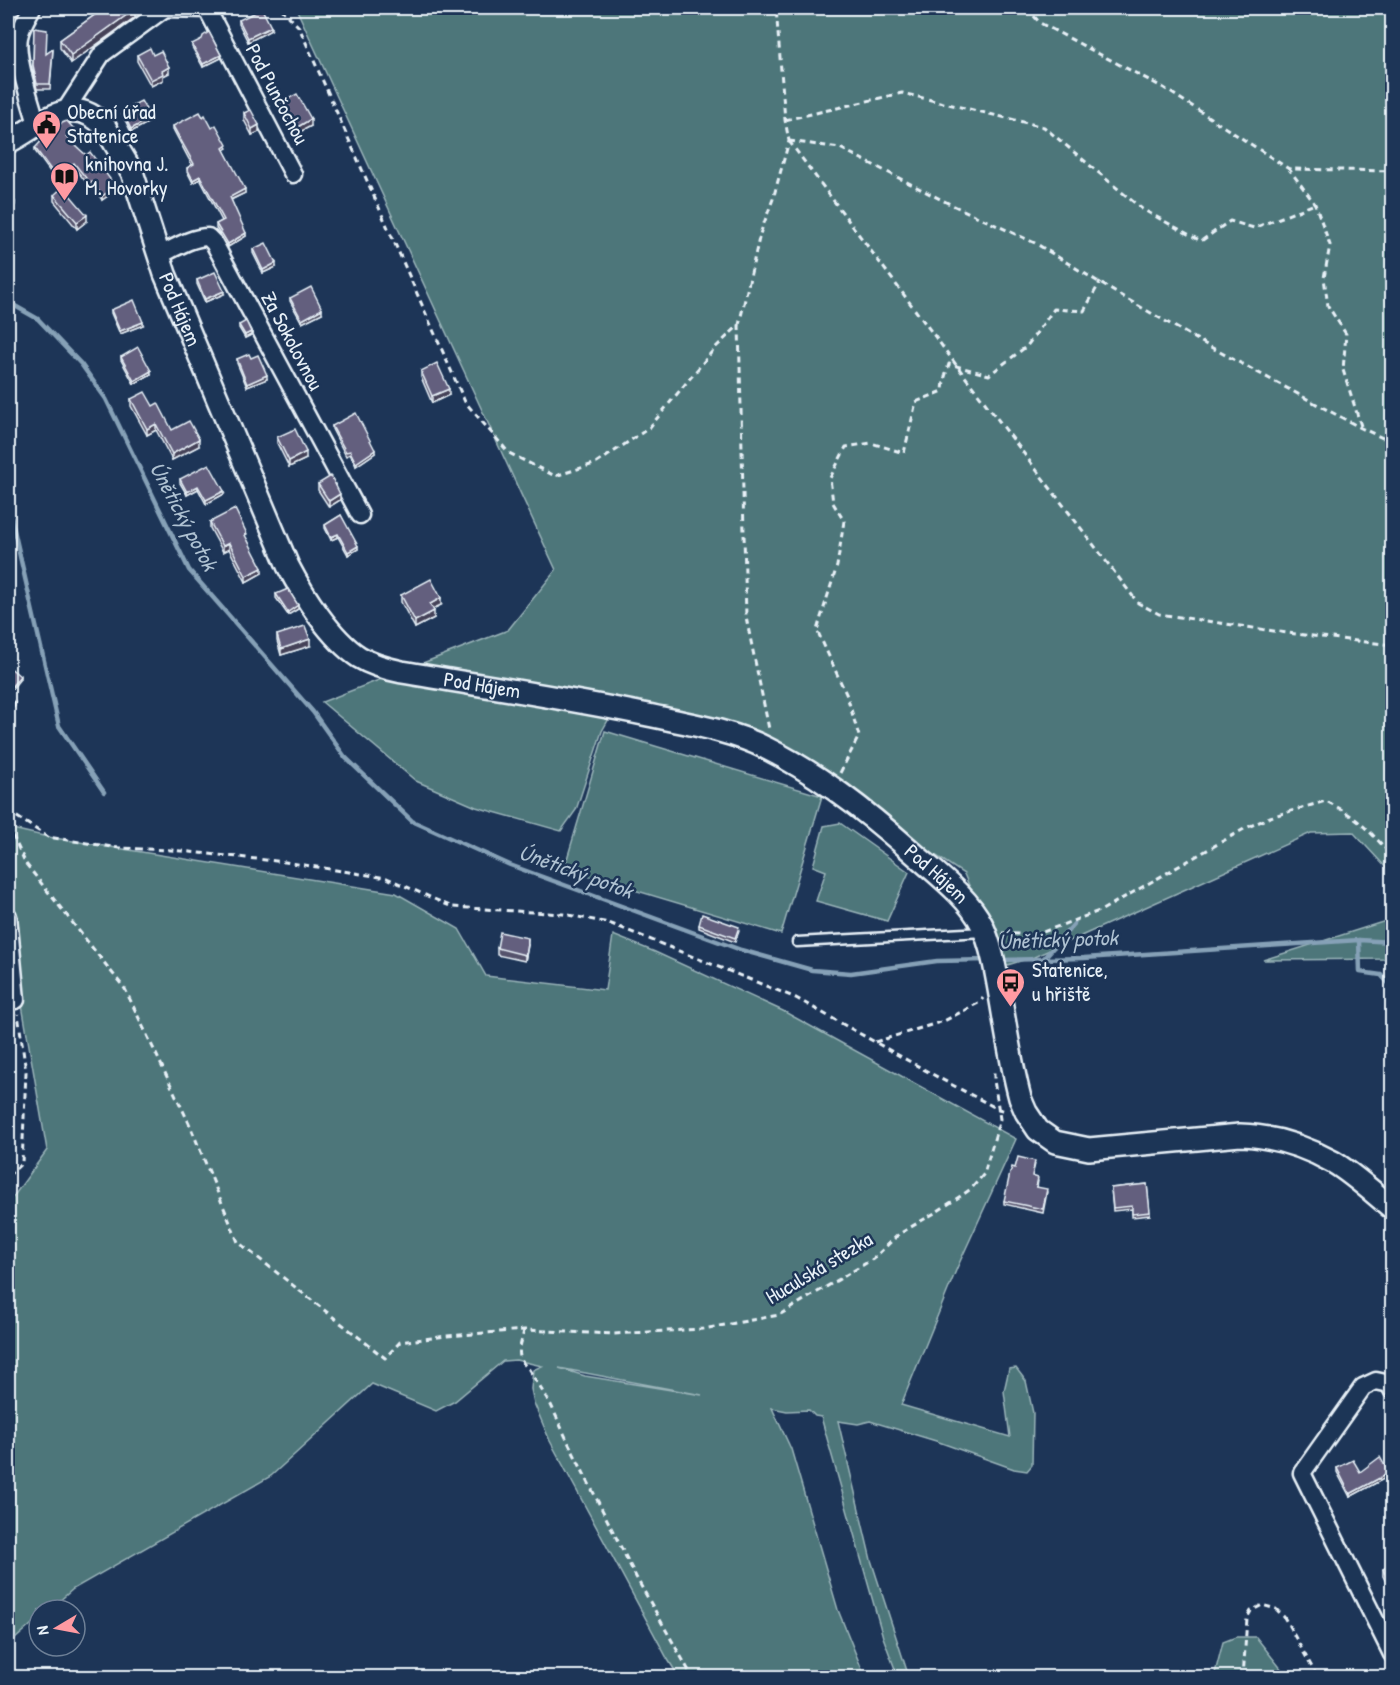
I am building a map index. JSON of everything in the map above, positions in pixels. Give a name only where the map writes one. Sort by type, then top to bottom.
[{"type":"street","points":[[33,8],[23,23],[18,39],[19,56],[37,124]]},
{"type":"street","name":"Pod Punčochou","points":[[65,111],[102,54],[165,8],[207,9],[293,174]]},
{"type":"street","points":[[8,142],[18,138],[50,116],[65,111]]},
{"type":"street","name":"Pod Hájem","points":[[65,111],[89,114],[100,121],[132,172],[158,256],[288,566],[300,588],[337,637],[356,655],[379,666],[402,672],[573,700],[740,737],[795,762],[832,787],[904,845],[955,891],[977,916],[990,937],[1017,1084],[1027,1114]]},
{"type":"street","name":"Za Sokolovnou","points":[[158,256],[203,237],[208,237],[214,243],[360,515]]},
{"type":"street","points":[[8,916],[12,998]]},
{"type":"street","points":[[1027,1114],[1038,1130],[1055,1142],[1089,1149],[1240,1135],[1262,1136],[1288,1142],[1334,1163],[1392,1208]]},
{"type":"street","points":[[1392,1390],[1390,1384],[1376,1382],[1364,1387],[1302,1473],[1392,1654]]},
{"type":"lane","points":[[797,942],[990,937]]},
{"type":"path","points":[[281,8],[299,27],[465,402],[509,453],[555,476],[597,463],[649,428],[715,348],[739,325]]},
{"type":"path","points":[[776,8],[785,120],[789,141],[1138,603],[1159,614],[1287,633],[1392,645]]},
{"type":"path","points":[[1027,8],[1040,23],[1164,88],[1289,169],[1316,204],[1330,245],[1324,278],[1328,306],[1346,334],[1343,370],[1361,428]]},
{"type":"path","points":[[785,120],[903,93],[1044,127],[1142,209],[1201,241],[1230,221],[1254,228],[1316,204]]},
{"type":"path","points":[[774,752],[746,617],[739,325],[760,234],[773,199],[789,141]]},
{"type":"path","points":[[789,141],[840,148],[950,204],[1035,243],[1205,344],[1361,428],[1392,441]]},
{"type":"path","points":[[1289,169],[1392,171]]},
{"type":"path","points":[[832,787],[859,736],[847,696],[817,630],[837,566],[844,521],[833,503],[830,478],[846,447],[871,443],[904,453],[916,402],[943,390],[950,364],[989,375],[1027,346],[1054,309],[1084,311],[1100,282]]},
{"type":"path","points":[[990,937],[1035,935],[1102,910],[1244,829],[1270,817],[1326,801],[1347,811],[1369,830],[1392,856]]},
{"type":"path","points":[[8,811],[48,837],[119,848],[171,850],[285,862],[387,878],[452,907],[563,914],[609,923],[796,998],[998,1109],[1027,1114]]},
{"type":"path","name":"Huculská stezka","points":[[8,826],[26,864],[125,988],[189,1123],[238,1242],[385,1358],[400,1342],[447,1336],[524,1330],[613,1334],[703,1329],[779,1315],[873,1259],[899,1234],[971,1189],[984,1174],[1000,1119],[994,1070]]},
{"type":"path","points":[[875,1042],[944,1021],[980,1002],[996,976]]},
{"type":"path","points":[[8,1176],[22,1163],[26,1072],[12,998]]},
{"type":"path","points":[[524,1330],[518,1349],[523,1364],[528,1368],[551,1405],[636,1577],[693,1677]]},
{"type":"path","points":[[1243,1677],[1247,1618],[1251,1611],[1263,1605],[1276,1609],[1284,1617],[1318,1677]]},
{"type":"green space","points":[[296,8],[1392,8],[1392,874],[1353,832],[1311,833],[1034,957],[1004,966],[964,874],[786,757],[619,701],[602,731],[576,810],[561,831],[476,807],[416,781],[322,702],[508,630],[556,570]]},
{"type":"green space","points":[[605,731],[822,796],[781,934],[564,869]]},
{"type":"green space","points":[[840,823],[909,872],[887,921],[816,901],[826,871],[813,866],[824,826]]},
{"type":"green space","points":[[8,828],[48,837],[396,893],[459,929],[486,976],[605,990],[613,935],[783,1011],[1016,1139],[957,1268],[901,1405],[1010,1437],[1004,1391],[1009,1369],[1016,1368],[1026,1381],[1033,1413],[1032,1465],[1027,1471],[1014,1469],[936,1441],[870,1421],[858,1424],[838,1421],[871,1560],[909,1677],[898,1677],[883,1637],[821,1417],[815,1416],[809,1410],[787,1411],[772,1408],[791,1449],[838,1610],[865,1677],[679,1677],[550,1441],[534,1403],[531,1389],[533,1370],[542,1366],[516,1360],[503,1361],[455,1401],[436,1411],[372,1384],[271,1476],[73,1589],[63,1598],[27,1598],[27,1628],[8,1645],[8,1204],[47,1150],[8,924]],"holes":[[[559,1368],[702,1395],[585,1376]]]},
{"type":"green space","points":[[1392,919],[1392,959],[1263,960]]},
{"type":"green space","points":[[1236,1637],[1256,1637],[1286,1677],[1214,1677],[1223,1642]]},
{"type":"building","points":[[97,8],[135,9],[71,55],[60,40],[96,14],[93,10]]},
{"type":"building","points":[[262,9],[271,27],[248,38],[239,20]]},
{"type":"building","points":[[34,28],[47,30],[46,54],[53,49],[50,84],[37,84],[33,65]]},
{"type":"building","points":[[209,32],[221,55],[203,64],[192,44]]},
{"type":"building","points":[[150,48],[153,55],[161,51],[169,67],[162,71],[163,74],[151,80],[137,55]]},
{"type":"building","points":[[8,75],[14,82],[8,88]]},
{"type":"building","points":[[297,94],[311,119],[296,128],[282,102]]},
{"type":"building","points":[[141,101],[151,118],[131,129],[122,111]]},
{"type":"building","points":[[251,110],[259,125],[252,129],[244,113]]},
{"type":"building","points":[[200,112],[203,117],[205,115],[212,128],[216,125],[227,145],[223,148],[245,189],[230,197],[246,233],[228,244],[216,224],[224,220],[200,176],[193,180],[187,168],[194,164],[173,126]]},
{"type":"building","points":[[67,121],[74,129],[66,137],[86,155],[90,152],[116,187],[102,196],[74,163],[56,177],[35,148],[55,126]]},
{"type":"building","points":[[63,187],[87,215],[77,222],[54,195]]},
{"type":"building","points":[[8,190],[15,202],[8,206]]},
{"type":"building","points":[[266,243],[276,263],[263,270],[253,249]]},
{"type":"building","points":[[215,272],[224,291],[205,299],[197,280]]},
{"type":"building","points":[[311,287],[322,309],[302,320],[290,298]]},
{"type":"building","points":[[134,300],[143,322],[120,331],[111,310]]},
{"type":"building","points":[[246,321],[251,332],[245,335],[239,325]]},
{"type":"building","points":[[138,347],[151,371],[134,381],[121,357]]},
{"type":"building","points":[[249,354],[251,358],[258,355],[267,375],[247,384],[237,359]]},
{"type":"building","points":[[437,363],[449,389],[432,396],[421,371]]},
{"type":"building","points":[[145,392],[153,406],[158,403],[172,430],[189,421],[199,439],[172,454],[156,424],[147,429],[131,399]]},
{"type":"building","points":[[356,413],[375,450],[356,463],[350,451],[346,452],[332,426]]},
{"type":"building","points":[[295,429],[306,452],[289,461],[277,437]]},
{"type":"building","points":[[209,464],[224,491],[206,500],[198,486],[187,492],[180,479]]},
{"type":"building","points":[[331,476],[340,494],[329,501],[318,484]]},
{"type":"building","points":[[235,509],[262,568],[246,576],[229,543],[223,546],[210,522]]},
{"type":"building","points":[[341,515],[358,546],[348,552],[338,534],[331,537],[325,525]]},
{"type":"building","points":[[431,579],[441,598],[430,604],[434,611],[415,621],[401,595]]},
{"type":"building","points":[[288,589],[298,605],[288,612],[276,594]]},
{"type":"building","points":[[305,626],[310,639],[281,649],[277,635]]},
{"type":"building","points":[[8,666],[20,676],[8,691]]},
{"type":"building","points":[[8,697],[15,703],[8,713]]},
{"type":"building","points":[[702,914],[739,927],[735,938],[699,925]]},
{"type":"building","points":[[500,932],[528,938],[525,955],[497,948]]},
{"type":"building","points":[[1018,1157],[1035,1161],[1032,1176],[1038,1178],[1036,1187],[1047,1189],[1043,1209],[1004,1201],[1010,1173],[1012,1167],[1015,1168]]},
{"type":"building","points":[[1147,1184],[1150,1212],[1132,1214],[1132,1206],[1113,1208],[1111,1188]]},
{"type":"building","points":[[1380,1457],[1389,1473],[1350,1494],[1337,1468],[1353,1460],[1360,1472]]},
{"type":"building","points":[[1392,1565],[1392,1588],[1383,1569]]},
{"type":"waterway","name":"Únětický potok","points":[[8,302],[38,319],[81,364],[106,399],[189,570],[313,712],[345,757],[412,821],[510,865],[741,950],[812,970],[851,973],[937,961],[988,960]]},
{"type":"waterway","points":[[8,504],[59,726],[104,792]]},
{"type":"waterway","points":[[1044,958],[1074,924]]},
{"type":"waterway","points":[[1359,940],[1360,972],[1381,975],[1392,987]]},
{"type":"waterway","name":"Únětický potok","points":[[1000,960],[1084,958],[1359,940],[1392,942]]},
{"type":"place","name":"Obecní úřad Statenice","points":[[46,150]]},
{"type":"place","name":"knihovna J. M. Hovorky","points":[[64,202]]},
{"type":"place","name":"Statenice, u hřiště","points":[[1011,1008]]}]
